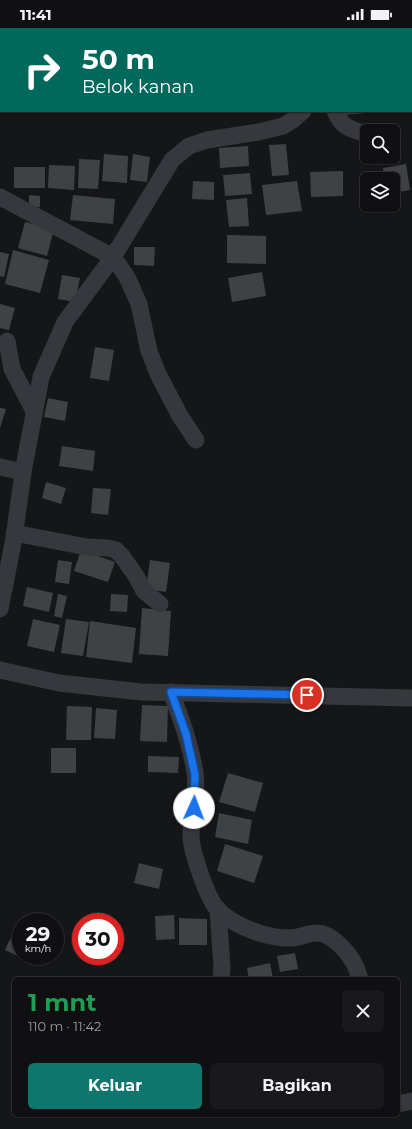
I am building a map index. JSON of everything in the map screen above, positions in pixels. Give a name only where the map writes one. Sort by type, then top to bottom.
[{"type":"street","points":[[0,609],[8,544],[40,377],[65,322],[113,257],[172,160],[189,146],[207,140],[259,132],[284,118],[293,120],[302,112]]},
{"type":"street","points":[[335,112],[339,120],[349,129],[360,132]]},
{"type":"street","points":[[0,197],[113,257],[127,277],[138,304],[149,351],[158,374],[180,416],[196,440]]},
{"type":"street","points":[[7,341],[12,369],[34,411]]},
{"type":"street","points":[[0,467],[23,472]]},
{"type":"street","points":[[8,544],[108,548],[116,550],[136,576],[144,591],[160,604]]},
{"type":"street","points":[[0,670],[59,683],[140,692],[412,698]]},
{"type":"street","points":[[171,692],[186,734],[195,775],[191,838],[200,877],[218,909],[237,924],[262,934],[291,938],[319,933],[328,936],[340,944],[355,964],[359,977]]},
{"type":"street","points":[[218,909],[222,967],[221,977]]},
{"type":"street","points":[[400,1104],[412,1101]]},
{"type":"building","points":[[342,112],[365,113],[342,115]]},
{"type":"building","points":[[286,144],[289,175],[272,176],[269,145]]},
{"type":"building","points":[[248,146],[249,166],[220,168],[219,148]]},
{"type":"building","points":[[104,154],[128,156],[127,183],[102,181]]},
{"type":"building","points":[[133,154],[150,157],[147,182],[130,180]]},
{"type":"building","points":[[79,159],[100,160],[98,189],[78,188]]},
{"type":"building","points":[[406,164],[410,190],[400,192],[400,172],[384,172],[383,168]]},
{"type":"building","points":[[49,165],[75,166],[74,190],[48,188]]},
{"type":"building","points":[[14,167],[45,167],[45,188],[14,188]]},
{"type":"building","points":[[343,171],[343,196],[311,197],[310,172]]},
{"type":"building","points":[[250,173],[252,194],[225,196],[223,175]]},
{"type":"building","points":[[193,181],[214,182],[214,200],[192,199]]},
{"type":"building","points":[[297,181],[302,211],[266,215],[262,185]]},
{"type":"building","points":[[29,195],[40,196],[40,207],[29,207]]},
{"type":"building","points":[[73,195],[115,199],[113,224],[70,220]]},
{"type":"building","points":[[247,198],[249,226],[229,227],[226,200]]},
{"type":"building","points":[[25,222],[54,229],[47,256],[18,248]]},
{"type":"building","points":[[227,235],[266,236],[266,264],[227,263]]},
{"type":"building","points":[[134,247],[155,247],[154,266],[134,265]]},
{"type":"building","points":[[13,250],[49,260],[40,293],[5,284]]},
{"type":"building","points":[[0,252],[9,254],[4,277],[0,276]]},
{"type":"building","points":[[262,272],[266,296],[232,302],[228,278]]},
{"type":"building","points":[[62,275],[80,278],[75,302],[58,299]]},
{"type":"building","points":[[0,304],[15,308],[9,330],[0,328]]},
{"type":"building","points":[[95,347],[114,350],[109,381],[90,378]]},
{"type":"building","points":[[48,398],[68,402],[65,421],[44,417]]},
{"type":"building","points":[[0,408],[6,409],[0,428]]},
{"type":"building","points":[[62,446],[95,451],[93,471],[59,466]]},
{"type":"building","points":[[46,482],[66,488],[61,504],[42,498]]},
{"type":"building","points":[[93,488],[111,489],[108,515],[91,513]]},
{"type":"building","points":[[81,550],[115,562],[108,582],[74,571]]},
{"type":"building","points":[[58,560],[72,562],[69,584],[55,582]]},
{"type":"building","points":[[150,560],[170,563],[166,592],[146,589]]},
{"type":"building","points":[[27,587],[53,593],[49,612],[23,606]]},
{"type":"building","points":[[58,594],[67,596],[62,618],[54,616]]},
{"type":"building","points":[[111,594],[128,595],[127,612],[110,611]]},
{"type":"building","points":[[142,608],[171,611],[168,656],[139,654]]},
{"type":"building","points":[[33,619],[60,625],[54,652],[27,646]]},
{"type":"building","points":[[66,619],[89,622],[83,656],[61,653]]},
{"type":"building","points":[[90,621],[136,628],[132,663],[86,657]]},
{"type":"building","points":[[142,705],[168,706],[167,742],[140,741]]},
{"type":"building","points":[[67,706],[92,707],[91,740],[66,740]]},
{"type":"building","points":[[96,708],[117,710],[115,739],[94,738]]},
{"type":"building","points":[[51,748],[76,748],[76,773],[51,773]]},
{"type":"building","points":[[148,756],[179,757],[178,773],[148,772]]},
{"type":"building","points":[[228,773],[263,783],[255,812],[219,802]]},
{"type":"building","points":[[219,813],[252,820],[248,844],[215,837]]},
{"type":"building","points":[[225,844],[263,856],[254,883],[217,871]]},
{"type":"building","points":[[139,863],[163,869],[159,889],[134,883]]},
{"type":"building","points":[[174,915],[175,939],[156,940],[155,916]]},
{"type":"building","points":[[179,918],[207,919],[207,945],[179,945]]},
{"type":"building","points":[[10,939],[12,940],[12,953],[5,950]]},
{"type":"building","points":[[295,953],[298,969],[280,972],[277,956]]},
{"type":"building","points":[[270,963],[273,977],[249,977],[247,968]]},
{"type":"route","points":[[194,808],[195,775],[186,734],[171,692],[307,695]]}]
